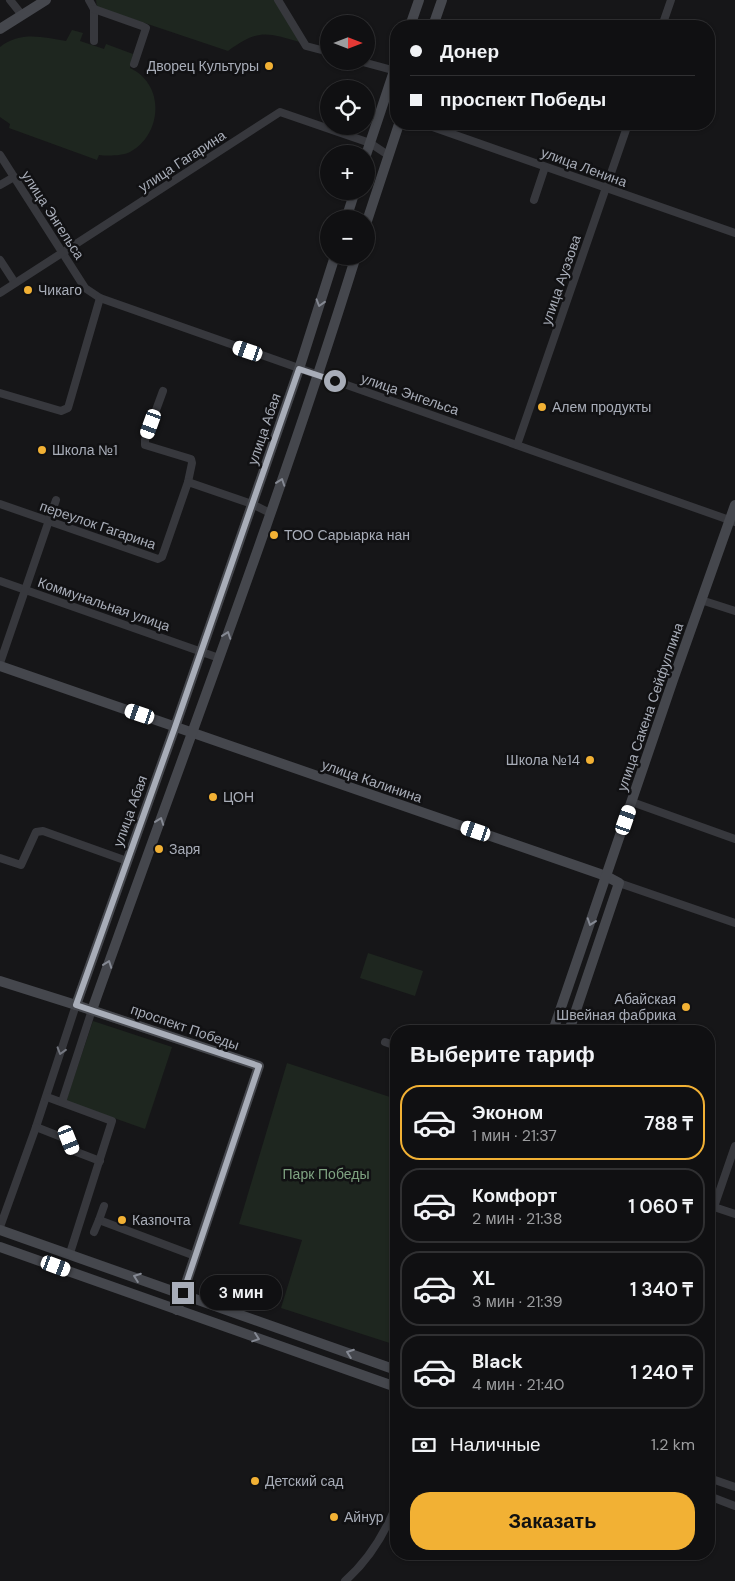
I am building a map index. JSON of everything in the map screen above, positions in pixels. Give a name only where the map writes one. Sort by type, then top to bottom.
[{"type":"street","points":[[10,0],[22,15]]},
{"type":"street","points":[[0,29],[46,0]]},
{"type":"street","points":[[89,0],[94,9],[94,41]]},
{"type":"street","points":[[278,0],[306,46],[320,50]]},
{"type":"street","points":[[412,20],[419,0]]},
{"type":"street","points":[[435,20],[442,0]]},
{"type":"street","points":[[664,20],[671,0]]},
{"type":"street","points":[[94,9],[146,28],[134,64]]},
{"type":"street","points":[[375,64],[390,68]]},
{"type":"street","points":[[370,143],[390,86]]},
{"type":"street","name":"улица Гагарина","points":[[1,290],[15,284],[280,112],[370,143],[388,155]]},
{"type":"street","points":[[370,210],[396,130]]},
{"type":"street","name":"улица Ленина","points":[[441,130],[735,233]]},
{"type":"street","name":"улица Ауэзова","points":[[517,445],[626,130]]},
{"type":"street","name":"улица Энгельса","points":[[0,155],[85,288],[100,298],[732,521]]},
{"type":"street","points":[[534,200],[545,167]]},
{"type":"street","points":[[0,185],[14,177]]},
{"type":"street","points":[[0,260],[15,284]]},
{"type":"street","name":"улица Абая","points":[[143,866],[127,861],[299,369],[332,265]]},
{"type":"street","points":[[62,1102],[92,1010],[193,733],[318,375],[353,265]]},
{"type":"street","points":[[0,393],[65,411],[68,408],[100,298]]},
{"type":"street","points":[[163,390],[145,440],[145,445],[191,459],[188,482],[252,504],[270,513]]},
{"type":"street","points":[[0,400],[22,400]]},
{"type":"street","name":"переулок Гагарина","points":[[0,504],[160,559],[188,482]]},
{"type":"street","points":[[0,664],[56,500]]},
{"type":"street","name":"улица Сакена Сейфуллина","points":[[555,1025],[701,600],[732,521],[735,505]]},
{"type":"street","name":"Коммунальная улица","points":[[0,581],[219,658]]},
{"type":"street","points":[[701,600],[735,611]]},
{"type":"street","name":"улица Калинина","points":[[0,664],[175,727],[606,876],[619,884],[735,923]]},
{"type":"street","points":[[632,802],[735,839]]},
{"type":"street","points":[[0,858],[21,865],[36,832],[43,831],[127,861],[76,1005],[47,1097],[0,1228],[390,1368]]},
{"type":"street","points":[[571,1025],[619,884]]},
{"type":"street","name":"проспект Победы","points":[[0,981],[259,1066],[178,1310]]},
{"type":"street","points":[[385,1042],[390,1044]]},
{"type":"street","points":[[47,1097],[112,1121],[100,1161],[66,1252],[61,1262],[56,1266]]},
{"type":"street","points":[[36,1127],[69,1140],[74,1152],[100,1161]]},
{"type":"street","points":[[715,1204],[735,1146]]},
{"type":"street","points":[[94,1232],[104,1206]]},
{"type":"street","points":[[715,1207],[735,1214]]},
{"type":"street","points":[[99,1220],[195,1256]]},
{"type":"street","points":[[0,1247],[390,1385]]},
{"type":"street","points":[[715,1480],[732,1486],[723,1501]]},
{"type":"street","points":[[715,1498],[735,1506]]},
{"type":"street","points":[[345,1581],[360,1567],[384,1533],[390,1520]]},
{"type":"green space","points":[[96,0],[274,0],[300,42],[262,34],[247,39],[228,51],[97,7]]},
{"type":"green space","points":[[72,30],[83,33],[80,41],[104,49],[106,44],[133,54],[130,68],[142,76],[150,86],[156,110],[154,122],[149,134],[141,144],[130,152],[110,156],[99,155],[97,160],[9,128],[10,124],[0,117],[0,47],[16,39],[32,36],[66,41]]},
{"type":"green space","points":[[368,953],[423,971],[415,996],[360,978]]},
{"type":"green space","points":[[93,1021],[172,1047],[145,1129],[66,1101]]},
{"type":"green space","name":"Парк Победы","points":[[287,1063],[390,1097],[390,1343],[281,1308],[302,1240],[239,1224]]},
{"type":"place","name":"Дворец Культуры","points":[[269,66]]},
{"type":"place","name":"Чикаго","points":[[28,290]]},
{"type":"place","name":"Алем продукты","points":[[542,407]]},
{"type":"place","name":"Школа №1","points":[[42,450]]},
{"type":"place","name":"ТОО Сарыарка нан","points":[[274,535]]},
{"type":"place","name":"Школа №14","points":[[590,760]]},
{"type":"place","name":"ЦОН","points":[[213,797]]},
{"type":"place","name":"Заря","points":[[159,849]]},
{"type":"place","name":"Абайская Швейная фабрика","points":[[686,1007]]},
{"type":"place","name":"Казпочта","points":[[122,1220]]},
{"type":"place","name":"Детский сад","points":[[255,1481]]},
{"type":"place","name":"Айнур","points":[[334,1517]]},
{"type":"route","points":[[183,1293],[259,1066],[76,1005],[299,369],[335,381]]}]
